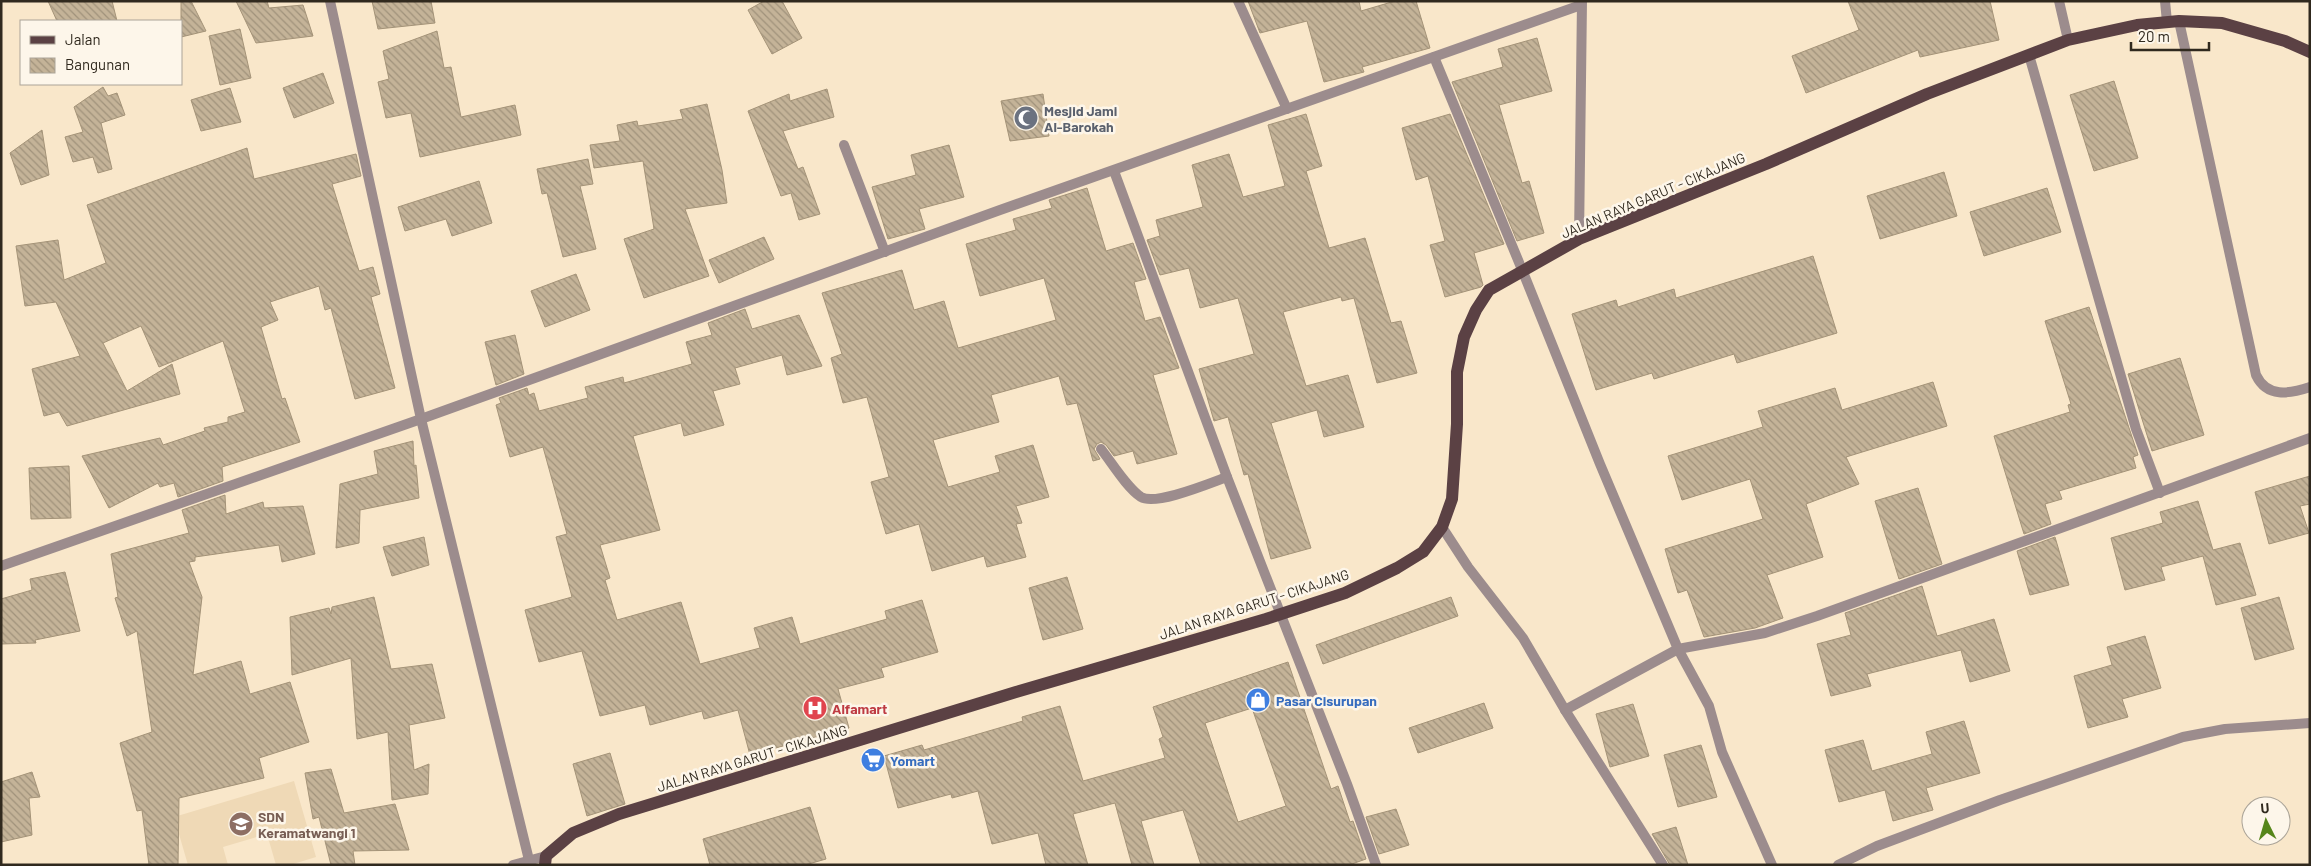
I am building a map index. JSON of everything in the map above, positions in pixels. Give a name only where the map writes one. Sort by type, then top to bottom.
[{"type":"main road","name":"JALAN RAYA GARUT - CIKAJANG","points":[[546,860],[560,844],[574,833],[590,825],[644,806],[1280,614],[1373,581],[1423,552],[1442,527],[1452,499],[1457,424],[1457,372],[1464,337],[1476,310],[1489,290],[1579,239],[1766,164],[1927,94],[2068,40],[2137,25],[2173,21],[2222,23],[2285,41],[2310,52]]},
{"type":"street","points":[[330,1],[422,419],[529,860]]},
{"type":"street","points":[[1238,1],[1287,110]]},
{"type":"street","points":[[2059,1],[2068,40]]},
{"type":"street","points":[[2165,1],[2173,21],[2256,375],[2263,387],[2273,392],[2284,394],[2310,387]]},
{"type":"street","points":[[1,566],[422,419],[1581,3],[1579,239]]},
{"type":"street","points":[[2029,55],[2136,428],[2160,493]]},
{"type":"street","points":[[1434,57],[1600,464],[1678,649],[1709,706],[1722,752],[1772,865]]},
{"type":"street","points":[[844,145],[885,252]]},
{"type":"street","points":[[1114,171],[1227,477],[1376,865]]},
{"type":"street","points":[[1565,710],[1678,649],[1765,633],[1817,616],[2310,438]]},
{"type":"street","points":[[1101,449],[1136,493],[1144,499],[1163,498],[1227,477]]},
{"type":"street","points":[[1442,527],[1468,567],[1523,638],[1565,710],[1663,865]]},
{"type":"street","points":[[1838,865],[1878,846],[2000,800],[2183,737],[2225,729],[2310,723]]},
{"type":"street","points":[[513,865],[529,860],[546,860]]},
{"type":"shaded area","name":"SDN Keramatwangi 1","points":[[294,781],[316,857],[290,865],[276,865],[267,834],[223,847],[228,865],[188,865],[174,817]]},
{"type":"building","points":[[48,1],[112,1],[117,20],[57,20]]},
{"type":"building","points":[[181,1],[191,1],[206,31],[182,37]]},
{"type":"building","points":[[236,1],[267,1],[269,8],[303,5],[313,36],[256,43]]},
{"type":"building","points":[[372,1],[431,1],[435,23],[378,29]]},
{"type":"building","points":[[764,1],[782,1],[802,38],[772,54],[748,10]]},
{"type":"building","points":[[1248,1],[1359,1],[1361,11],[1395,1],[1416,1],[1430,48],[1362,67],[1364,72],[1324,82],[1307,21],[1260,33]]},
{"type":"building","points":[[1848,1],[1990,1],[1999,40],[1920,57],[1918,50],[1806,93],[1792,56],[1859,30]]},
{"type":"building","points":[[240,29],[251,78],[220,85],[209,36]]},
{"type":"building","points":[[437,31],[444,68],[451,67],[461,117],[515,105],[521,135],[420,157],[411,113],[386,118],[378,82],[389,79],[383,51]]},
{"type":"building","points":[[1537,38],[1552,91],[1499,105],[1522,183],[1529,181],[1544,233],[1517,241],[1452,82],[1503,67],[1498,49]]},
{"type":"building","points":[[323,73],[334,103],[294,118],[283,88]]},
{"type":"building","points":[[2114,81],[2138,158],[2094,171],[2070,95]]},
{"type":"building","points":[[103,87],[108,96],[117,93],[125,115],[101,123],[112,169],[98,173],[93,157],[73,162],[65,137],[83,132],[74,107]]},
{"type":"building","points":[[230,88],[241,122],[201,131],[191,100]]},
{"type":"building","points":[[827,89],[834,117],[783,131],[798,169],[803,167],[820,214],[799,220],[791,193],[781,196],[748,111],[789,94],[790,101]]},
{"type":"building","name":"Mesjid Jami Al-Barokah","points":[[1043,94],[1049,136],[1010,141],[1001,101]]},
{"type":"building","points":[[707,104],[722,170],[727,203],[685,209],[709,276],[644,298],[624,239],[654,229],[643,161],[594,168],[590,145],[620,141],[617,125],[637,121],[638,126],[683,119],[680,110]]},
{"type":"building","points":[[1306,114],[1322,166],[1306,171],[1329,248],[1365,238],[1391,323],[1401,321],[1417,373],[1377,383],[1354,298],[1342,301],[1341,297],[1283,312],[1306,386],[1348,375],[1364,427],[1324,437],[1317,410],[1271,423],[1311,548],[1271,559],[1248,474],[1244,475],[1228,417],[1214,421],[1199,369],[1254,354],[1238,298],[1200,308],[1189,268],[1160,275],[1147,240],[1160,236],[1156,220],[1203,207],[1192,165],[1229,154],[1243,197],[1285,186],[1268,125]]},
{"type":"building","points":[[1450,114],[1504,244],[1474,253],[1483,285],[1481,287],[1445,297],[1430,245],[1445,241],[1428,176],[1416,180],[1402,128]]},
{"type":"building","points":[[42,130],[49,175],[21,185],[10,153]]},
{"type":"building","points":[[949,145],[964,197],[919,209],[925,229],[888,239],[872,187],[916,175],[911,155]]},
{"type":"building","points":[[247,148],[254,179],[356,154],[361,176],[332,184],[359,271],[373,267],[380,294],[371,297],[395,388],[355,399],[331,308],[325,310],[319,286],[270,302],[278,320],[261,327],[282,399],[285,398],[300,442],[222,467],[223,481],[178,497],[174,483],[160,487],[158,483],[109,508],[82,456],[160,438],[163,445],[205,431],[204,428],[228,422],[228,417],[245,412],[223,341],[159,367],[141,326],[103,343],[127,391],[172,364],[180,394],[67,426],[59,412],[44,416],[32,369],[80,356],[56,302],[25,306],[16,246],[58,240],[64,280],[106,263],[87,205]]},
{"type":"building","points":[[588,159],[593,184],[580,186],[596,249],[563,257],[547,193],[542,194],[537,169]]},
{"type":"building","points":[[1944,172],[1957,216],[1880,239],[1867,196]]},
{"type":"building","points":[[479,181],[492,223],[452,236],[446,219],[405,231],[398,207]]},
{"type":"building","points":[[1087,188],[1106,251],[1133,243],[1146,279],[1134,282],[1145,321],[1160,317],[1179,368],[1153,375],[1177,454],[1137,464],[1133,451],[1114,456],[1106,445],[1101,442],[1094,449],[1100,459],[1093,461],[1077,403],[1067,405],[1059,376],[991,395],[999,422],[933,440],[948,487],[1000,472],[995,456],[1033,445],[1049,497],[1016,506],[1022,523],[1016,524],[1026,557],[987,567],[984,556],[932,571],[919,524],[886,534],[871,482],[889,477],[867,397],[843,403],[831,358],[842,354],[822,293],[902,270],[914,310],[944,301],[958,348],[1056,320],[1044,278],[980,296],[966,244],[1016,230],[1013,219],[1052,208],[1049,200]]},
{"type":"building","points":[[2047,188],[2061,232],[1984,256],[1970,212]]},
{"type":"building","points":[[764,237],[774,259],[719,283],[709,260]]},
{"type":"building","points":[[1813,256],[1837,333],[1737,363],[1734,354],[1654,379],[1652,373],[1596,390],[1572,314],[1616,300],[1618,307],[1674,289],[1676,298]]},
{"type":"building","points":[[576,274],[590,310],[545,327],[531,291]]},
{"type":"building","points":[[2089,307],[2138,455],[2133,457],[2136,468],[2059,491],[2062,499],[2045,504],[2051,524],[2024,534],[1994,436],[2070,412],[2068,405],[2071,404],[2045,321]]},
{"type":"building","points":[[745,309],[752,329],[799,315],[822,366],[787,375],[782,355],[735,368],[740,384],[713,391],[724,425],[684,436],[681,423],[633,436],[660,530],[600,545],[610,578],[605,580],[617,620],[681,602],[700,664],[760,648],[754,628],[792,617],[800,644],[887,619],[885,611],[922,600],[938,652],[881,668],[884,677],[838,689],[849,728],[750,755],[738,710],[704,719],[702,711],[650,725],[645,705],[600,716],[582,651],[539,662],[525,610],[572,597],[556,537],[567,534],[543,447],[510,457],[496,405],[501,403],[499,398],[527,388],[529,395],[534,393],[539,411],[588,398],[585,387],[623,377],[624,383],[692,364],[686,342],[712,335],[708,323]]},
{"type":"building","points":[[515,335],[524,374],[496,385],[485,342]]},
{"type":"building","points":[[2180,358],[2204,435],[2152,451],[2128,374]]},
{"type":"building","points":[[1933,382],[1947,426],[1846,457],[1859,484],[1806,504],[1823,557],[1767,575],[1783,618],[1755,628],[1704,637],[1687,590],[1678,593],[1665,549],[1763,519],[1750,479],[1682,500],[1668,456],[1763,427],[1758,411],[1835,388],[1842,410]]},
{"type":"building","points":[[413,441],[414,466],[416,465],[419,498],[360,510],[359,543],[336,548],[340,484],[378,474],[374,451]]},
{"type":"building","points":[[69,466],[71,518],[31,519],[29,468]]},
{"type":"building","points":[[2310,476],[2310,504],[2300,506],[2309,533],[2269,544],[2255,492]]},
{"type":"building","points":[[1918,488],[1942,564],[1899,579],[1875,501]]},
{"type":"building","points":[[225,495],[226,514],[263,502],[264,508],[303,506],[315,554],[282,562],[279,545],[195,557],[195,561],[189,562],[202,597],[193,675],[241,661],[250,694],[290,682],[309,742],[259,758],[264,778],[179,798],[178,865],[149,865],[142,810],[137,811],[120,743],[152,732],[137,631],[127,636],[115,598],[118,597],[111,554],[189,533],[182,510]]},
{"type":"building","points":[[2198,501],[2213,550],[2240,543],[2256,595],[2216,605],[2203,556],[2161,567],[2165,580],[2125,590],[2111,538],[2163,523],[2160,512]]},
{"type":"building","points":[[424,537],[429,565],[392,576],[383,547]]},
{"type":"building","points":[[2055,537],[2069,585],[2030,595],[2017,551]]},
{"type":"building","points":[[65,572],[80,631],[35,640],[36,643],[1,644],[1,599],[32,590],[30,579]]},
{"type":"building","points":[[1067,577],[1083,629],[1043,640],[1029,588]]},
{"type":"building","points":[[1922,586],[1937,636],[1994,619],[2010,671],[1970,682],[1961,650],[1867,674],[1871,686],[1831,696],[1817,644],[1851,635],[1845,613]]},
{"type":"building","points":[[374,597],[391,669],[432,664],[445,718],[409,725],[414,770],[429,764],[428,794],[392,800],[388,732],[357,739],[351,658],[292,675],[290,617],[329,608],[331,614],[332,607]]},
{"type":"building","points":[[1451,597],[1458,616],[1323,664],[1316,645]]},
{"type":"building","points":[[2279,597],[2294,649],[2255,660],[2241,608]]},
{"type":"building","points":[[2145,636],[2161,688],[2122,699],[2128,717],[2088,728],[2074,676],[2112,665],[2107,647]]},
{"type":"building","points":[[1288,662],[1331,789],[1338,786],[1350,822],[1353,821],[1366,859],[1349,865],[1201,865],[1183,810],[1141,821],[1154,865],[1132,865],[1115,803],[1073,814],[1088,865],[1046,865],[1038,833],[992,844],[978,791],[952,798],[951,794],[898,808],[884,756],[922,745],[924,750],[1023,721],[1022,717],[1060,706],[1083,781],[1165,758],[1159,739],[1163,737],[1153,707]],"holes":[[[1252,708],[1286,806],[1238,822],[1205,723]]]},
{"type":"building","points":[[1484,703],[1493,728],[1418,753],[1409,728]]},
{"type":"building","points":[[1633,704],[1649,756],[1610,767],[1596,714]]},
{"type":"building","points":[[1964,721],[1980,773],[1926,788],[1933,810],[1893,821],[1885,790],[1839,802],[1825,750],[1863,740],[1872,771],[1932,754],[1926,732]]},
{"type":"building","points":[[1701,745],[1717,797],[1678,807],[1664,755]]},
{"type":"building","points":[[610,753],[625,804],[587,816],[573,764]]},
{"type":"building","points":[[331,769],[344,813],[395,804],[409,850],[353,851],[355,865],[331,865],[319,817],[313,819],[305,773]]},
{"type":"building","points":[[32,772],[40,797],[29,798],[32,835],[1,842],[1,782]]},
{"type":"building","points":[[810,807],[826,859],[805,865],[710,865],[703,839]]},
{"type":"building","points":[[1396,809],[1409,845],[1379,854],[1366,817]]},
{"type":"building","points":[[1676,827],[1688,865],[1670,865],[1652,834]]},
{"type":"place","name":"Mesjid Jami Al-Barokah","points":[[1026,118]]},
{"type":"place","name":"Pasar Cisurupan","points":[[1258,700]]},
{"type":"place","name":"Alfamart","points":[[815,708]]},
{"type":"place","name":"Yomart","points":[[873,760]]},
{"type":"place","name":"SDN Keramatwangi 1","points":[[241,824]]}]
